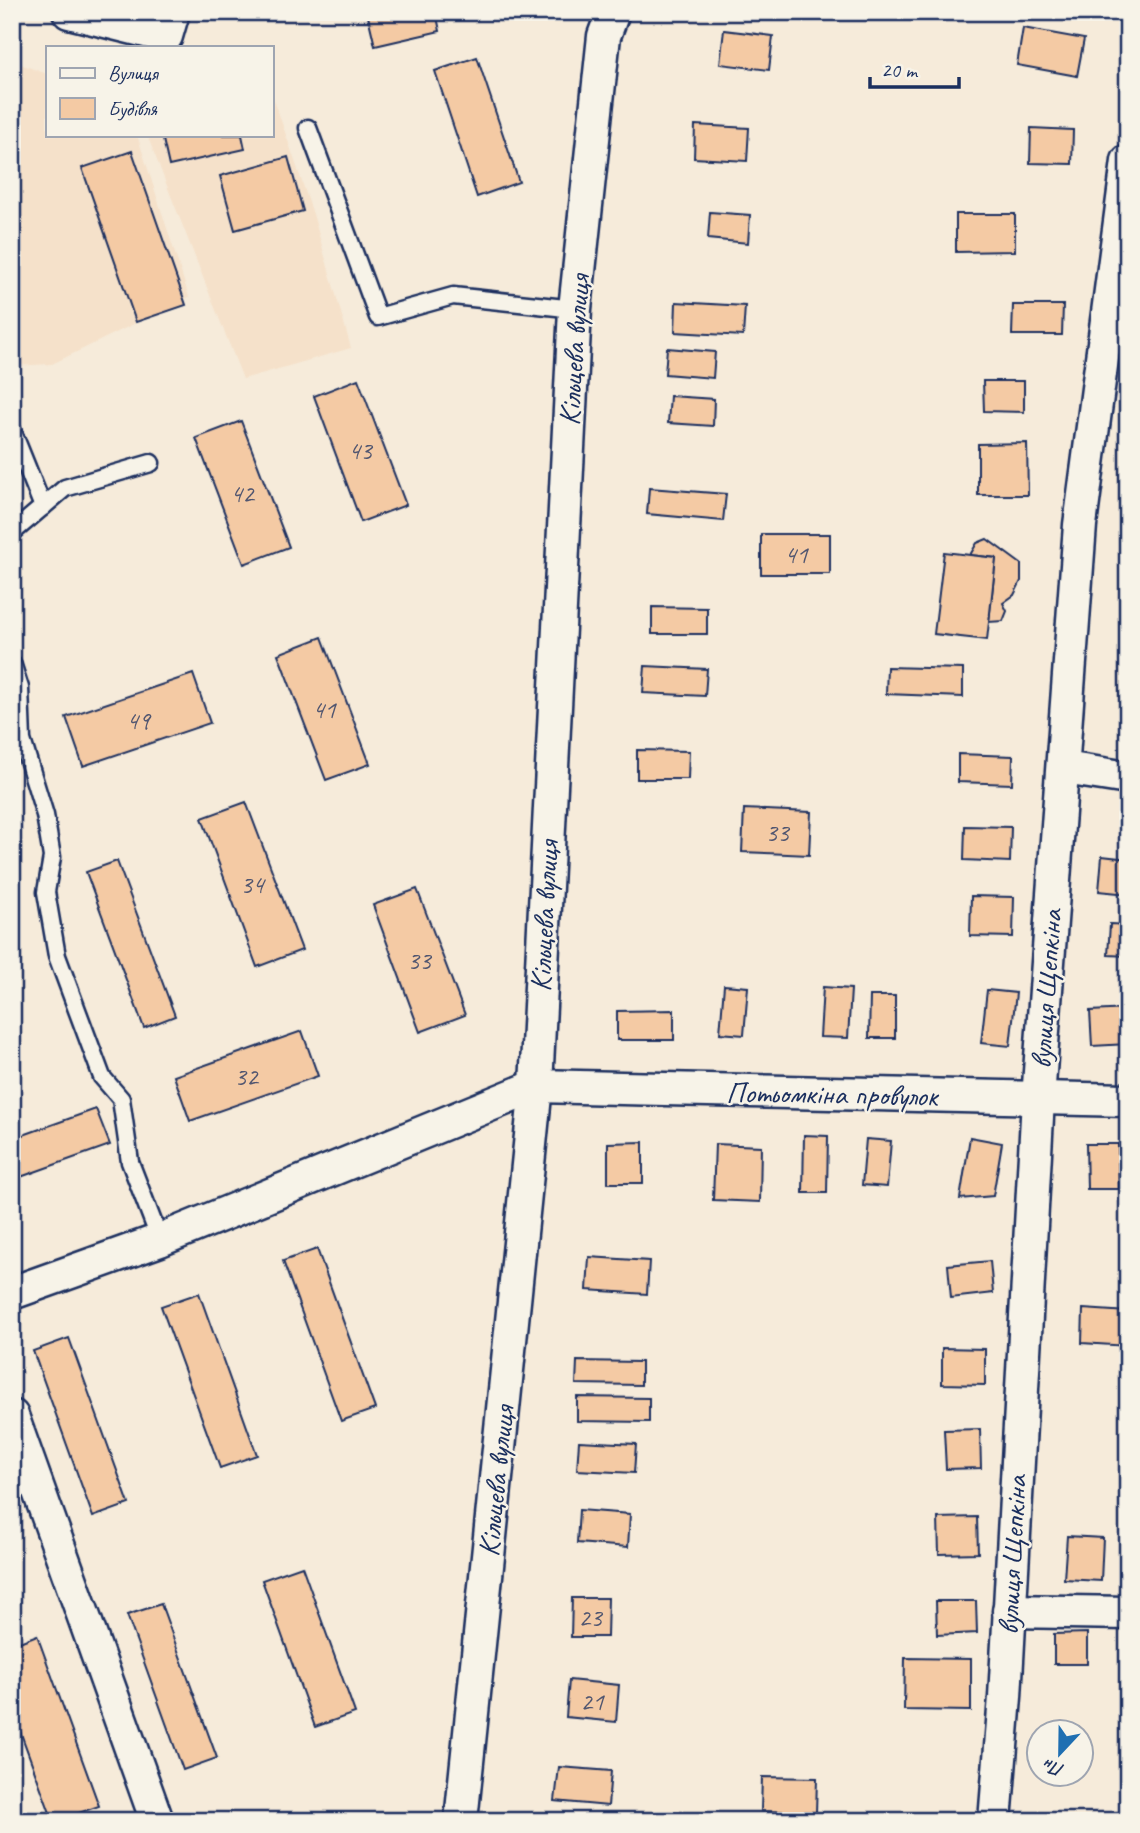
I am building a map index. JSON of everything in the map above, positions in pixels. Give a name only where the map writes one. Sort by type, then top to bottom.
[{"type":"street","points":[[69,12],[170,24]]},
{"type":"street","name":"Кільцева вулиця","points":[[461,1821],[536,1086],[575,309],[604,36],[613,12]]},
{"type":"street","name":"вулиця Щепкіна","points":[[995,1821],[1038,1099],[1080,525],[1128,161]]},
{"type":"street","points":[[1064,768],[1128,778]]},
{"type":"street","points":[[12,1293],[160,1240],[536,1086]]},
{"type":"street","name":"Потьомкіна провулок","points":[[536,1086],[1128,1100]]},
{"type":"street","points":[[12,1416],[157,1821]]},
{"type":"street","points":[[1009,1611],[1128,1613]]},
{"type":"lane","points":[[308,128],[378,317],[453,296],[575,309]]},
{"type":"lane","points":[[12,430],[43,507]]},
{"type":"lane","points":[[12,533],[65,488],[151,463]]},
{"type":"lane","points":[[12,663],[20,688],[22,740],[45,815],[51,857],[46,892],[57,956],[102,1077],[121,1099],[130,1162],[160,1240]]},
{"type":"shaded area","points":[[12,61],[46,74],[46,136],[137,136],[189,297],[52,364],[12,366]]},
{"type":"shaded area","points":[[273,97],[313,214],[351,348],[243,379],[147,136],[273,136]]},
{"type":"building","points":[[367,12],[436,12],[440,31],[375,46]]},
{"type":"building","points":[[1023,28],[1084,39],[1077,76],[1017,65]]},
{"type":"building","points":[[724,30],[773,36],[769,70],[720,64]]},
{"type":"building","points":[[477,57],[519,182],[477,197],[435,71]]},
{"type":"building","points":[[695,125],[749,128],[747,161],[694,158]]},
{"type":"building","points":[[1031,128],[1073,130],[1072,164],[1030,163]]},
{"type":"building","points":[[162,136],[242,136],[245,149],[169,166]]},
{"type":"building","points":[[132,151],[186,305],[136,322],[82,168]]},
{"type":"building","points":[[288,157],[303,211],[235,230],[220,176]]},
{"type":"building","points":[[710,212],[750,215],[748,243],[708,239]]},
{"type":"building","points":[[956,214],[1015,214],[1015,251],[956,252]]},
{"type":"building","points":[[676,302],[745,306],[743,336],[675,332]]},
{"type":"building","points":[[1013,305],[1063,305],[1062,335],[1012,335]]},
{"type":"building","points":[[667,348],[715,352],[713,378],[665,374]]},
{"type":"building","points":[[358,379],[406,505],[361,522],[314,396]]},
{"type":"building","points":[[983,381],[1024,381],[1024,412],[984,411]]},
{"type":"building","points":[[670,396],[714,399],[713,426],[668,423]]},
{"type":"building","points":[[241,421],[289,547],[244,564],[196,438]]},
{"type":"building","points":[[1027,443],[1028,495],[978,495],[978,444]]},
{"type":"building","points":[[649,488],[726,494],[723,521],[647,514]]},
{"type":"building","points":[[761,534],[830,534],[830,574],[761,574]]},
{"type":"building","points":[[987,539],[1021,564],[1021,581],[1014,595],[1003,603],[1007,611],[1003,621],[989,622],[996,558],[970,555],[977,543]]},
{"type":"building","points":[[944,552],[996,558],[987,640],[934,634]]},
{"type":"building","points":[[652,607],[707,608],[707,634],[652,634]]},
{"type":"building","points":[[322,637],[370,764],[326,780],[278,654]]},
{"type":"building","points":[[645,666],[707,669],[705,696],[643,693]]},
{"type":"building","points":[[887,667],[963,669],[963,697],[886,694]]},
{"type":"building","points":[[193,674],[210,723],[83,766],[66,717]]},
{"type":"building","points":[[637,750],[689,751],[688,779],[637,779]]},
{"type":"building","points":[[958,754],[1013,756],[1012,784],[958,782]]},
{"type":"building","points":[[246,802],[302,950],[257,967],[202,818]]},
{"type":"building","points":[[744,809],[811,812],[809,855],[742,852]]},
{"type":"building","points":[[965,826],[1011,827],[1010,862],[964,860]]},
{"type":"building","points":[[1102,856],[1128,859],[1128,894],[1099,891]]},
{"type":"building","points":[[117,861],[175,1016],[144,1028],[86,872]]},
{"type":"building","points":[[417,889],[465,1015],[420,1032],[373,905]]},
{"type":"building","points":[[971,896],[1014,897],[1013,937],[970,936]]},
{"type":"building","points":[[1110,924],[1128,925],[1128,956],[1108,955]]},
{"type":"building","points":[[724,985],[748,987],[744,1035],[720,1033]]},
{"type":"building","points":[[823,987],[851,989],[848,1038],[820,1037]]},
{"type":"building","points":[[987,990],[1016,993],[1010,1046],[981,1043]]},
{"type":"building","points":[[870,996],[895,996],[895,1038],[869,1038]]},
{"type":"building","points":[[1128,1009],[1128,1044],[1092,1046],[1090,1011]]},
{"type":"building","points":[[674,1010],[674,1040],[617,1040],[617,1011]]},
{"type":"building","points":[[302,1031],[318,1076],[190,1121],[174,1076]]},
{"type":"building","points":[[96,1109],[110,1145],[12,1180],[12,1139]]},
{"type":"building","points":[[804,1135],[828,1136],[827,1193],[803,1193]]},
{"type":"building","points":[[970,1137],[1002,1143],[993,1196],[960,1199]]},
{"type":"building","points":[[866,1139],[891,1141],[887,1187],[862,1185]]},
{"type":"building","points":[[643,1142],[643,1183],[608,1183],[608,1143]]},
{"type":"building","points":[[715,1144],[761,1146],[760,1202],[713,1200]]},
{"type":"building","points":[[1086,1144],[1118,1144],[1119,1189],[1087,1189]]},
{"type":"building","points":[[317,1249],[375,1409],[341,1421],[283,1261]]},
{"type":"building","points":[[589,1257],[649,1261],[647,1294],[587,1290]]},
{"type":"building","points":[[990,1261],[993,1293],[951,1298],[948,1265]]},
{"type":"building","points":[[199,1293],[257,1455],[220,1468],[161,1306]]},
{"type":"building","points":[[1083,1309],[1128,1312],[1128,1346],[1082,1343]]},
{"type":"building","points":[[69,1338],[129,1504],[93,1517],[33,1351]]},
{"type":"building","points":[[942,1348],[985,1349],[985,1385],[942,1384]]},
{"type":"building","points":[[577,1361],[641,1362],[641,1385],[576,1384]]},
{"type":"building","points":[[577,1397],[649,1398],[649,1422],[577,1421]]},
{"type":"building","points":[[980,1429],[981,1468],[946,1469],[944,1430]]},
{"type":"building","points":[[579,1441],[636,1444],[634,1473],[577,1470]]},
{"type":"building","points":[[579,1510],[630,1514],[628,1547],[577,1543]]},
{"type":"building","points":[[977,1517],[978,1553],[939,1554],[938,1518]]},
{"type":"building","points":[[1067,1536],[1103,1538],[1101,1581],[1064,1579]]},
{"type":"building","points":[[302,1566],[355,1713],[315,1727],[262,1580]]},
{"type":"building","points":[[572,1598],[608,1598],[607,1637],[571,1637]]},
{"type":"building","points":[[936,1601],[976,1601],[977,1633],[937,1635]]},
{"type":"building","points":[[161,1604],[217,1758],[183,1770],[127,1615]]},
{"type":"building","points":[[1087,1633],[1087,1664],[1054,1664],[1054,1634]]},
{"type":"building","points":[[37,1635],[99,1806],[56,1821],[53,1821],[12,1709],[12,1645]]},
{"type":"building","points":[[905,1658],[971,1659],[971,1711],[904,1710]]},
{"type":"building","points":[[569,1680],[619,1685],[616,1722],[566,1717]]},
{"type":"building","points":[[559,1767],[611,1771],[608,1806],[555,1801]]},
{"type":"building","points":[[762,1777],[817,1778],[816,1813],[761,1811]]}]
